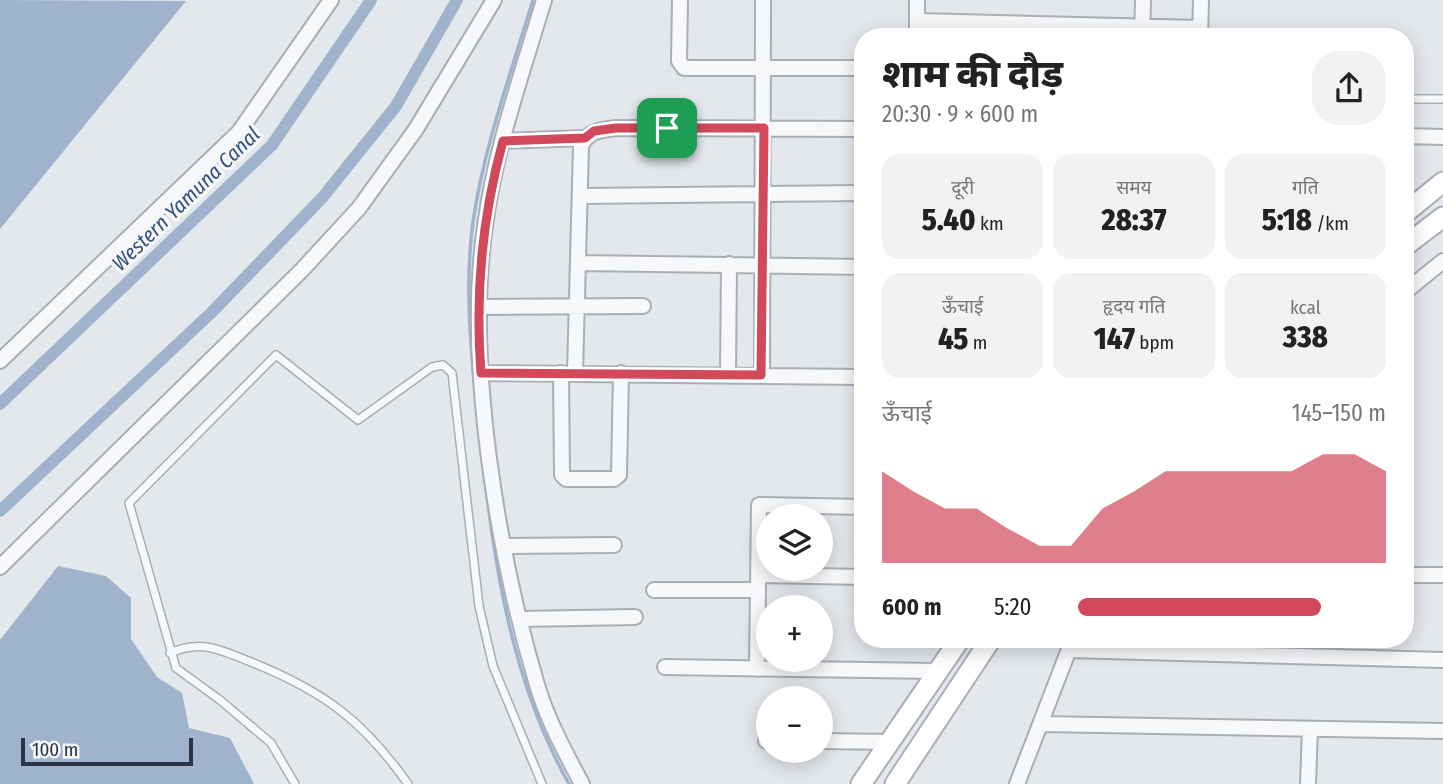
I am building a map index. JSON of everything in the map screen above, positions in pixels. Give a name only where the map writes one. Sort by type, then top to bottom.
[{"type":"street","points":[[0,361],[239,132],[331,0]]},
{"type":"street","points":[[0,567],[301,271],[359,208],[416,129],[494,0]]},
{"type":"street","points":[[544,0],[503,141],[484,227],[480,307],[481,373],[505,546],[520,619],[538,690],[582,784]]},
{"type":"street","points":[[680,0],[679,61],[684,68],[854,68]]},
{"type":"street","points":[[761,375],[763,0]]},
{"type":"street","points":[[917,0],[917,28]]},
{"type":"street","points":[[1142,28],[1143,0]]},
{"type":"street","points":[[1200,28],[1201,0]]},
{"type":"street","points":[[917,21],[1074,28]]},
{"type":"street","points":[[621,373],[619,475],[614,480],[566,478],[562,475],[568,373],[579,306],[581,146],[585,138],[594,131],[616,128],[854,129]]},
{"type":"street","points":[[1414,136],[1443,137]]},
{"type":"street","points":[[503,141],[585,138]]},
{"type":"street","points":[[1414,206],[1443,182]]},
{"type":"street","points":[[582,196],[854,193]]},
{"type":"street","points":[[1414,239],[1443,217]]},
{"type":"street","points":[[1414,282],[1443,261]]},
{"type":"street","points":[[579,263],[854,267]]},
{"type":"street","points":[[728,375],[729,264]]},
{"type":"street","points":[[480,307],[643,306]]},
{"type":"street","points":[[481,373],[854,377]]},
{"type":"street","points":[[758,595],[759,505],[854,507]]},
{"type":"street","points":[[505,546],[614,545]]},
{"type":"street","points":[[1414,575],[1443,575]]},
{"type":"street","points":[[654,590],[854,578]]},
{"type":"street","points":[[520,619],[635,617]]},
{"type":"street","points":[[861,784],[954,648]]},
{"type":"street","points":[[895,784],[985,648]]},
{"type":"street","points":[[1017,784],[1069,648]]},
{"type":"street","points":[[1164,648],[1443,660]]},
{"type":"street","points":[[665,667],[756,668]]},
{"type":"street","points":[[833,669],[938,671]]},
{"type":"street","points":[[1040,724],[1443,731]]},
{"type":"street","points":[[1308,784],[1310,729]]},
{"type":"street","points":[[833,741],[890,742]]},
{"type":"lane","points":[[1414,99],[1443,99]]},
{"type":"lane","points":[[295,784],[271,743],[220,700],[176,668],[130,513],[132,497],[273,356],[279,356],[358,419],[432,367],[443,365],[452,373],[480,606],[493,666],[542,784]]},
{"type":"lane","points":[[170,653],[188,645],[213,648],[283,675],[324,696],[386,752],[408,784]]},
{"type":"water","points":[[0,0],[186,1],[0,229]]},
{"type":"water","points":[[58,566],[106,576],[131,598],[131,639],[157,677],[182,693],[189,728],[230,738],[254,784],[0,784],[0,640]]},
{"type":"waterway","name":"Western Yamuna Canal","points":[[0,404],[272,145],[371,0]]},
{"type":"waterway","points":[[0,511],[213,311],[322,198],[396,106],[457,0]]},
{"type":"waterway","points":[[476,399],[469,288],[473,222],[491,138],[533,0]]},
{"type":"waterway","points":[[483,462],[494,545],[510,628],[534,708],[569,784]]},
{"type":"route","points":[[616,128],[667,128],[764,128],[761,375],[481,373],[480,298],[484,227],[494,172],[503,141],[585,138],[594,131],[616,128]]}]
